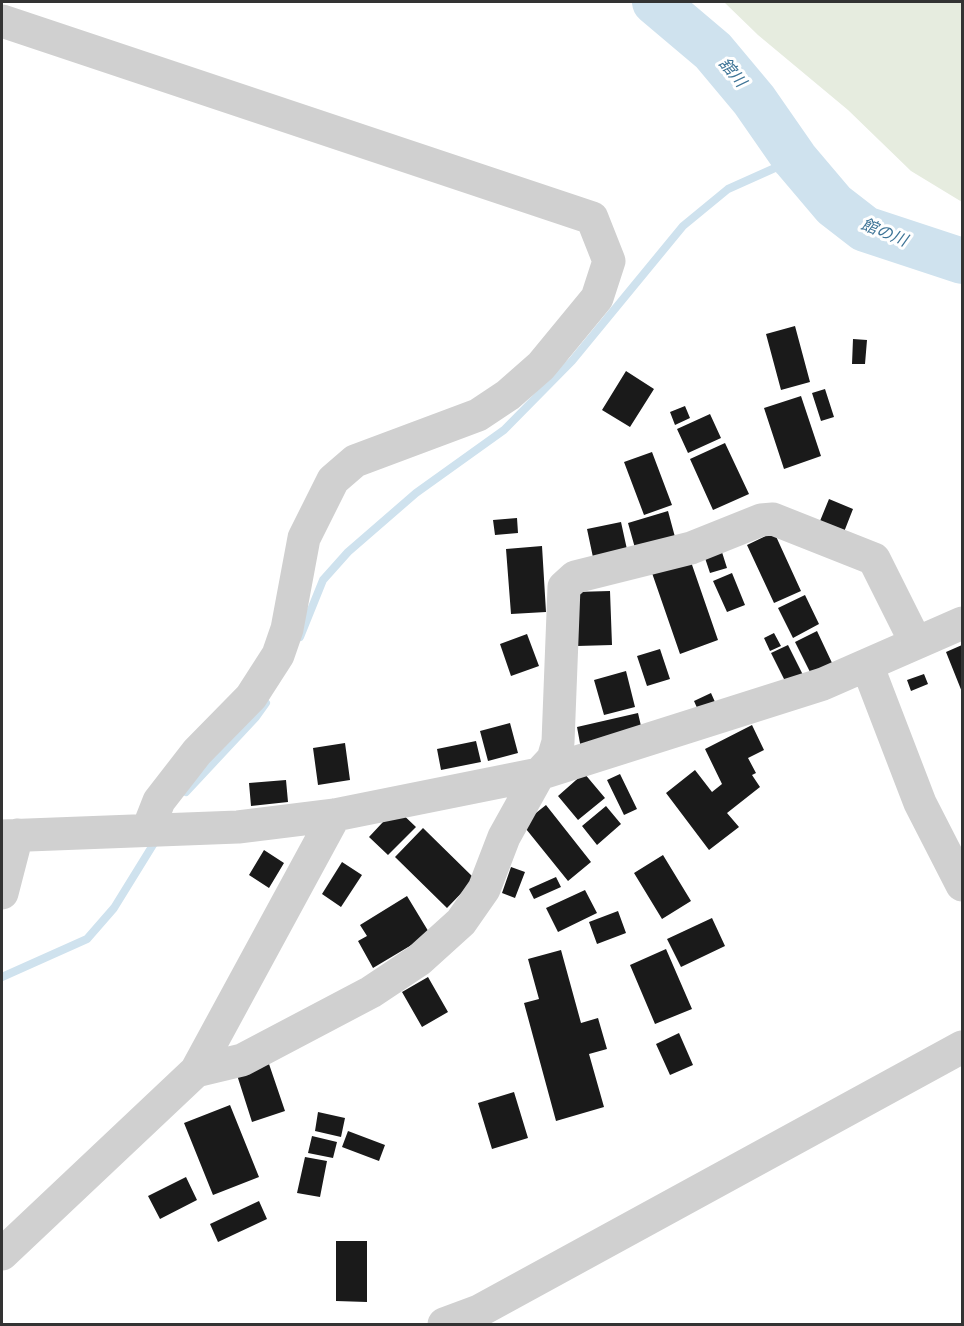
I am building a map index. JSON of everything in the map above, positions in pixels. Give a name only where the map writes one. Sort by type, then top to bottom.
[{"type":"street","points":[[2,21],[592,218],[609,261],[597,298],[542,366],[508,395],[478,415],[355,461],[333,480],[304,538],[286,629],[278,655],[251,696],[197,752],[159,801],[148,829]]},
{"type":"street","points":[[196,1071],[242,1060],[371,993],[419,960],[461,922],[484,889],[504,837],[539,774],[553,759],[558,742],[564,586],[575,577],[691,548],[761,520],[773,519],[874,560],[916,643]]},
{"type":"street","points":[[2,893],[10,835],[238,827],[335,815],[539,774],[823,684],[963,623]]},
{"type":"street","points":[[867,665],[920,803],[963,885]]},
{"type":"street","points":[[2,1254],[196,1071],[335,815]]},
{"type":"street","points":[[444,1324],[479,1311],[963,1047]]},
{"type":"shaded area","points":[[724,2],[962,2],[962,202],[911,171],[848,110],[758,35]]},
{"type":"building","points":[[795,326],[810,382],[781,390],[766,334]]},
{"type":"building","points":[[853,339],[867,340],[865,364],[852,364]]},
{"type":"building","points":[[626,371],[654,389],[630,427],[602,410]]},
{"type":"building","points":[[825,389],[834,417],[821,421],[812,393]]},
{"type":"building","points":[[801,396],[821,456],[784,469],[764,408]]},
{"type":"building","points":[[685,406],[690,418],[675,425],[670,412]]},
{"type":"building","points":[[710,414],[721,438],[688,453],[677,429]]},
{"type":"building","points":[[725,443],[749,494],[713,510],[690,459]]},
{"type":"building","points":[[652,452],[672,505],[644,515],[624,462]]},
{"type":"building","points":[[829,499],[853,509],[844,532],[820,521]]},
{"type":"building","points":[[668,511],[675,537],[635,548],[628,523]]},
{"type":"building","points":[[517,518],[518,533],[495,535],[493,520]]},
{"type":"building","points":[[621,522],[628,554],[594,562],[587,529]]},
{"type":"building","points":[[774,532],[801,591],[774,603],[747,545]]},
{"type":"building","points":[[542,546],[546,612],[511,614],[506,549]]},
{"type":"building","points":[[721,549],[727,568],[710,573],[704,555]]},
{"type":"building","points":[[690,559],[718,640],[680,654],[652,573]]},
{"type":"building","points":[[732,573],[745,605],[727,612],[713,581]]},
{"type":"building","points":[[610,591],[612,645],[577,646],[575,592]]},
{"type":"building","points":[[805,595],[819,624],[793,638],[778,608]]},
{"type":"building","points":[[817,631],[833,665],[812,676],[795,642]]},
{"type":"building","points":[[774,633],[781,646],[770,651],[764,638]]},
{"type":"building","points":[[527,634],[539,666],[511,676],[500,644]]},
{"type":"building","points":[[788,645],[805,679],[788,687],[771,653]]},
{"type":"building","points":[[962,645],[962,692],[946,652]]},
{"type":"building","points":[[660,649],[670,679],[647,686],[637,656]]},
{"type":"building","points":[[626,671],[635,707],[604,715],[594,680]]},
{"type":"building","points":[[924,674],[928,684],[911,691],[907,680]]},
{"type":"building","points":[[711,693],[719,711],[702,719],[694,701]]},
{"type":"building","points":[[638,713],[644,739],[582,754],[577,727]]},
{"type":"building","points":[[510,723],[518,753],[488,761],[480,731]]},
{"type":"building","points":[[752,725],[764,750],[748,758],[756,773],[752,775],[760,787],[727,813],[739,827],[709,850],[666,793],[695,770],[712,792],[722,784],[705,749]]},
{"type":"building","points":[[476,741],[481,762],[441,770],[437,749]]},
{"type":"building","points":[[345,743],[350,780],[318,785],[313,748]]},
{"type":"building","points":[[584,773],[605,798],[578,820],[558,796]]},
{"type":"building","points":[[620,774],[637,809],[624,815],[607,780]]},
{"type":"building","points":[[286,780],[288,802],[251,806],[249,783]]},
{"type":"building","points":[[546,805],[591,862],[568,881],[522,824]]},
{"type":"building","points":[[606,806],[621,824],[597,845],[582,826]]},
{"type":"building","points":[[396,808],[416,827],[388,855],[369,837]]},
{"type":"building","points":[[423,828],[475,879],[447,908],[395,857]]},
{"type":"building","points":[[264,850],[284,863],[269,888],[249,875]]},
{"type":"building","points":[[663,855],[691,901],[662,919],[634,873]]},
{"type":"building","points":[[342,862],[362,875],[341,907],[322,894]]},
{"type":"building","points":[[511,867],[525,872],[515,898],[502,893]]},
{"type":"building","points":[[556,877],[561,887],[534,899],[529,889]]},
{"type":"building","points":[[585,890],[597,913],[558,932],[546,908]]},
{"type":"building","points":[[407,896],[430,934],[373,968],[358,941],[367,936],[360,925]]},
{"type":"building","points":[[618,911],[626,933],[597,944],[589,922]]},
{"type":"building","points":[[712,918],[725,946],[681,967],[667,939]]},
{"type":"building","points":[[666,949],[692,1009],[655,1024],[630,965]]},
{"type":"building","points":[[561,950],[581,1023],[598,1018],[607,1049],[589,1054],[604,1107],[556,1121],[524,1003],[539,999],[528,959]]},
{"type":"building","points":[[428,977],[448,1012],[422,1027],[402,992]]},
{"type":"building","points":[[679,1033],[693,1065],[670,1075],[656,1044]]},
{"type":"building","points":[[269,1064],[285,1111],[252,1122],[237,1075]]},
{"type":"building","points":[[514,1092],[528,1138],[492,1149],[478,1103]]},
{"type":"building","points":[[230,1105],[259,1177],[213,1195],[184,1123]]},
{"type":"building","points":[[318,1112],[345,1118],[341,1137],[315,1131]]},
{"type":"building","points":[[348,1131],[385,1145],[379,1161],[342,1147]]},
{"type":"building","points":[[312,1136],[337,1142],[333,1158],[308,1153]]},
{"type":"building","points":[[305,1157],[327,1161],[320,1197],[297,1193]]},
{"type":"building","points":[[186,1177],[197,1200],[160,1219],[148,1196]]},
{"type":"building","points":[[259,1201],[267,1219],[218,1242],[210,1224]]},
{"type":"building","points":[[336,1241],[367,1241],[367,1302],[336,1301]]},
{"type":"waterway","name":"舘川","points":[[655,2],[713,51],[754,100],[795,159],[834,205],[865,229],[962,261]]},
{"type":"waterway","points":[[300,637],[323,580],[348,552],[416,493],[504,430],[572,361],[683,226],[728,189],[795,159]]},
{"type":"waterway","points":[[186,792],[256,717],[266,703]]},
{"type":"waterway","points":[[2,977],[87,939],[114,908],[156,840]]},
{"type":"water label","name":"館の川","points":[[884,233]]}]
